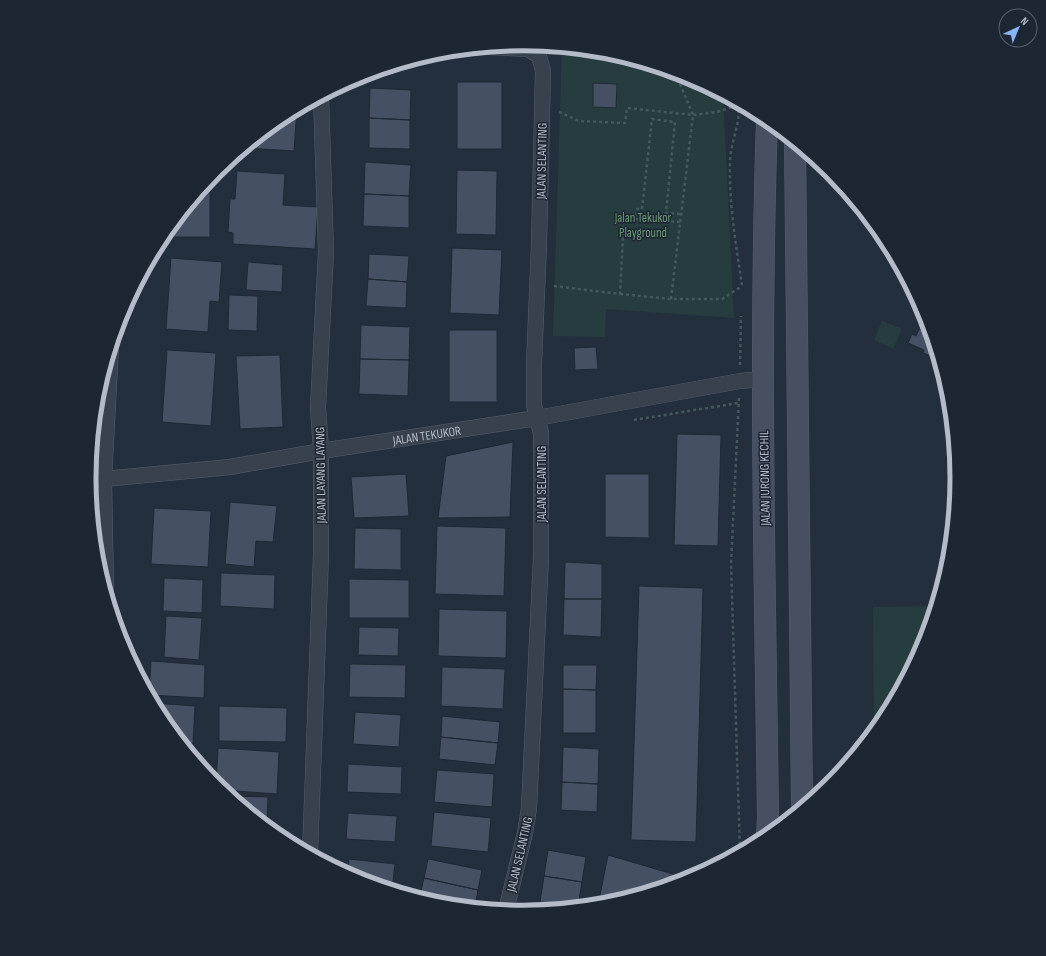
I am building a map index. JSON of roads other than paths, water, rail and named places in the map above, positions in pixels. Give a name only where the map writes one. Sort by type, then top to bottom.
[{"type":"main road","name":"JALAN JURONG KECHIL","points":[[767,128],[763,379],[767,828]]},
{"type":"main road","points":[[795,149],[802,802]]},
{"type":"street","name":"JALAN SELANTING","points":[[507,904],[525,833],[529,808],[542,557],[541,433],[534,405],[534,365],[536,284],[539,244],[543,70],[539,56],[532,51]]},
{"type":"street","name":"JALAN LAYANG LAYANG","points":[[310,849],[321,554],[321,451],[318,407],[326,252],[321,102]]},
{"type":"street","points":[[106,567],[104,478],[110,372]]},
{"type":"street","name":"JALAN TEKUKOR","points":[[96,479],[230,466],[537,418],[740,381],[763,379]]},
{"type":"park label","name":"Jalan Tekukor Playground","points":[[643,224]]}]
